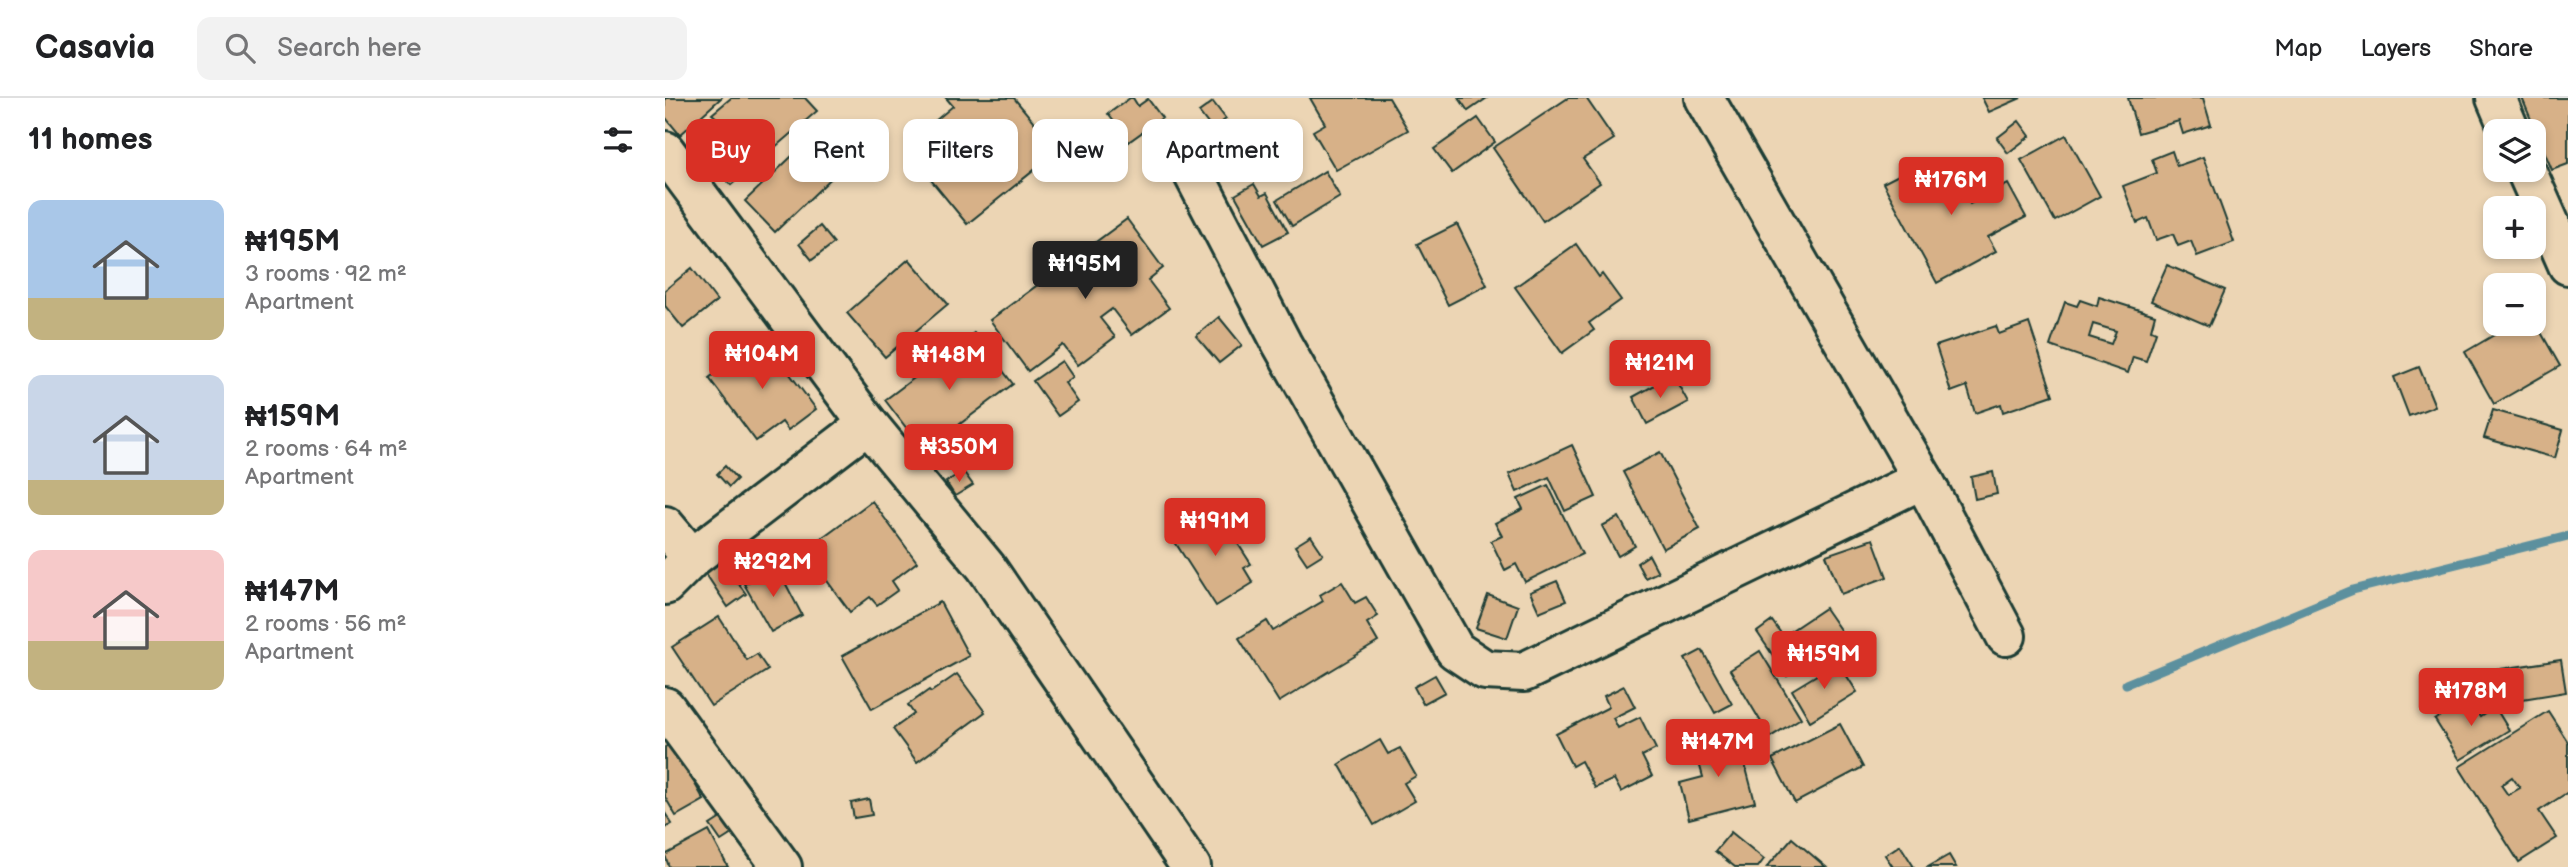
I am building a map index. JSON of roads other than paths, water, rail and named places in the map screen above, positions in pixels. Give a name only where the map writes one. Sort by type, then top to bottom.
[{"type":"street","points":[[1704,98],[1923,478],[2006,636]]},
{"type":"street","points":[[2496,98],[2505,119]]},
{"type":"street","points":[[665,151],[868,424],[986,567],[1191,867]]},
{"type":"street","points":[[1198,182],[1282,344],[1455,649],[1485,670],[1524,672],[1923,478]]},
{"type":"street","points":[[2532,182],[2564,244]]},
{"type":"street","points":[[665,585],[692,558],[868,424]]},
{"type":"street","points":[[665,526],[692,558]]},
{"type":"street","points":[[665,707],[782,867]]},
{"type":"waterway","points":[[2126,684],[2353,590],[2568,536]]}]
